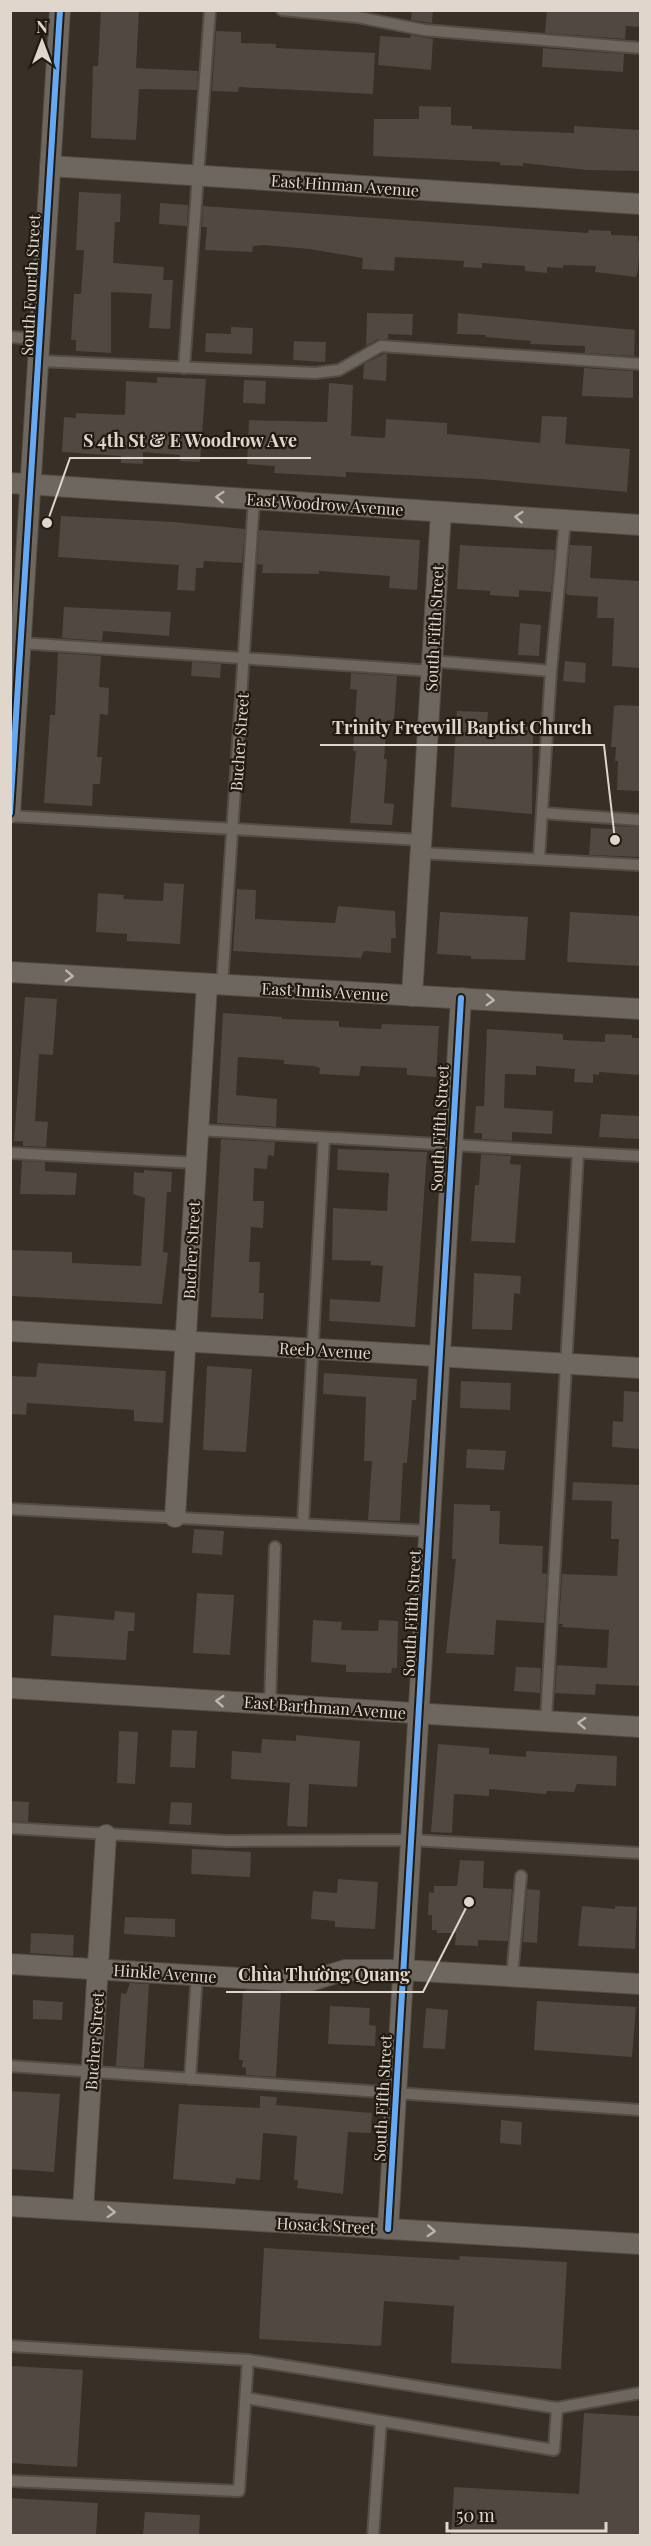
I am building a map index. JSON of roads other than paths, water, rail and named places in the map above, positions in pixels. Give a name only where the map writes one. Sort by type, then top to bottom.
[{"type":"street","name":"South Fourth Street","points":[[10,814],[21,643],[17,609],[32,484],[60,10]]},
{"type":"street","name":"East Hinman Avenue","points":[[50,166],[640,204]]},
{"type":"street","name":"East Woodrow Avenue","points":[[10,483],[640,525]]},
{"type":"street","name":"South Fifth Street","points":[[412,996],[441,512]]},
{"type":"street","name":"East Innis Avenue","points":[[10,972],[640,1009]]},
{"type":"street","name":"Bucher Street","points":[[175,1517],[196,1163],[215,984]]},
{"type":"street","name":"South Fifth Street","points":[[388,2229],[461,998]]},
{"type":"street","name":"Reeb Avenue","points":[[10,1331],[640,1368]]},
{"type":"street","name":"East Barthman Avenue","points":[[10,1688],[640,1727]]},
{"type":"street","name":"Bucher Street","points":[[83,2210],[106,1835]]},
{"type":"street","name":"Hinkle Avenue","points":[[10,1964],[307,1982],[345,1970],[403,1970],[640,1984]]},
{"type":"street","name":"Hosack Street","points":[[10,2206],[640,2244]]},
{"type":"lane","points":[[184,368],[210,10]]},
{"type":"lane","points":[[282,10],[357,17],[424,30],[640,48]]},
{"type":"lane","points":[[10,337],[40,339]]},
{"type":"lane","points":[[39,362],[315,373],[339,370],[381,346],[640,364]]},
{"type":"lane","name":"Bucher Street","points":[[215,984],[233,829],[254,499]]},
{"type":"lane","points":[[539,858],[551,672],[565,520]]},
{"type":"lane","points":[[21,643],[244,658],[551,672]]},
{"type":"lane","points":[[542,813],[640,820]]},
{"type":"lane","points":[[10,814],[233,829],[640,866]]},
{"type":"lane","points":[[199,1130],[640,1156]]},
{"type":"lane","points":[[303,1524],[324,1138]]},
{"type":"lane","points":[[10,1153],[196,1163]]},
{"type":"lane","points":[[546,1721],[568,1364],[578,1153]]},
{"type":"lane","points":[[10,1509],[429,1531]]},
{"type":"lane","points":[[270,1704],[275,1547]]},
{"type":"lane","points":[[10,1828],[226,1841],[411,1840],[640,1853]]},
{"type":"lane","points":[[512,1976],[521,1876]]},
{"type":"lane","points":[[190,2079],[197,1975]]},
{"type":"lane","points":[[10,2066],[640,2110]]},
{"type":"lane","points":[[10,2346],[248,2360],[557,2408],[640,2393]]},
{"type":"lane","points":[[10,2481],[239,2491],[248,2360]]},
{"type":"lane","points":[[246,2398],[554,2450],[557,2408]]},
{"type":"lane","points":[[373,2535],[381,2421]]},
{"type":"place","name":"S 4th St & E Woodrow Ave","points":[[47,523]]},
{"type":"place","name":"Trinity Freewill Baptist Church","points":[[615,840]]},
{"type":"place","name":"Chùa Thường Quang","points":[[469,1902]]}]
